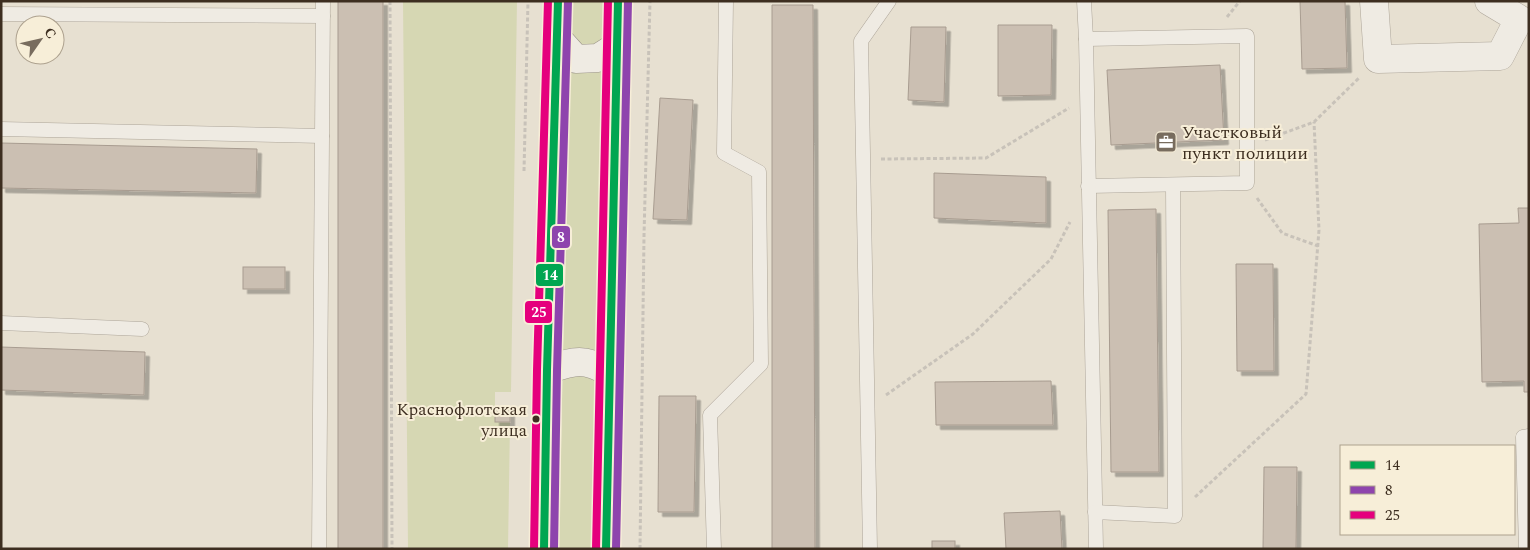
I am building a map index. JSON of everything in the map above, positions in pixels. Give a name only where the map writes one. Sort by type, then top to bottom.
[{"type":"main road","points":[[544,549],[547,370],[558,1]]},
{"type":"main road","points":[[606,549],[608,372],[618,1]]},
{"type":"main road","points":[[1374,1],[1378,59],[1500,56],[1519,19],[1489,1]]},
{"type":"main road","points":[[558,39],[576,58],[598,58],[616,46]]},
{"type":"main road","points":[[547,370],[572,361],[592,362],[608,372]]},
{"type":"lane","points":[[319,549],[323,1]]},
{"type":"lane","points":[[714,549],[710,415],[761,364],[759,172],[724,153],[726,1]]},
{"type":"lane","points":[[870,549],[860,41],[889,1]]},
{"type":"lane","points":[[1084,1],[1096,549]]},
{"type":"lane","points":[[1,14],[323,16]]},
{"type":"lane","points":[[1086,39],[1246,36],[1247,183],[1088,186]]},
{"type":"lane","points":[[1,129],[322,136]]},
{"type":"lane","points":[[1095,512],[1175,516],[1173,185]]},
{"type":"lane","points":[[1,323],[142,329]]},
{"type":"lane","points":[[1526,549],[1524,437],[1529,436]]},
{"type":"path","points":[[390,1],[392,549]]},
{"type":"path","points":[[640,549],[644,236],[650,1]]},
{"type":"path","points":[[1246,147],[1314,122],[1378,59]]},
{"type":"path","points":[[863,160],[986,158],[1086,98]]},
{"type":"path","points":[[1175,516],[1306,394],[1319,230],[1314,122]]},
{"type":"path","points":[[1247,183],[1282,233],[1318,246]]},
{"type":"path","points":[[867,408],[973,334],[1051,259],[1088,186]]},
{"type":"green space","points":[[403,1],[517,1],[511,392],[495,392],[495,421],[510,422],[508,549],[408,549]]},
{"type":"green space","points":[[570,1],[603,1],[592,549],[559,549]]},
{"type":"building","points":[[338,1],[383,1],[383,549],[338,549]]},
{"type":"building","points":[[1300,1],[1345,1],[1347,68],[1302,69]]},
{"type":"building","points":[[772,5],[813,5],[815,549],[772,549]]},
{"type":"building","points":[[998,25],[1052,25],[1051,95],[998,96]]},
{"type":"building","points":[[911,27],[946,27],[944,102],[908,100]]},
{"type":"building","points":[[1220,65],[1224,140],[1111,145],[1107,70]]},
{"type":"building","points":[[660,98],[693,100],[687,220],[653,219]]},
{"type":"building","points":[[1,143],[257,149],[256,193],[1,188]]},
{"type":"building","points":[[934,173],[1046,177],[1046,223],[934,218]]},
{"type":"building","points":[[1518,208],[1529,208],[1529,392],[1524,392],[1524,381],[1482,382],[1479,224],[1519,223]]},
{"type":"building","points":[[1156,209],[1159,472],[1111,472],[1108,210]]},
{"type":"building","points":[[1236,264],[1273,264],[1274,371],[1237,371]]},
{"type":"building","points":[[243,267],[285,267],[285,289],[243,289]]},
{"type":"building","points":[[1,347],[145,352],[144,395],[1,390]]},
{"type":"building","points":[[1051,381],[1053,425],[936,425],[935,382]]},
{"type":"building","points":[[659,396],[696,396],[694,512],[658,512]]},
{"type":"building","points":[[495,407],[510,407],[510,422],[495,422]]},
{"type":"building","points":[[1264,467],[1297,467],[1296,549],[1263,549]]},
{"type":"building","points":[[1060,511],[1062,549],[1006,549],[1004,513]]},
{"type":"building","points":[[932,541],[955,541],[955,549],[932,549]]},
{"type":"transit line","name":"25","points":[[534,549],[537,370],[548,1]]},
{"type":"transit line","name":"14","points":[[544,549],[547,370],[558,1]]},
{"type":"transit line","name":"8","points":[[554,549],[557,370],[568,1]]},
{"type":"transit line","name":"25","points":[[596,549],[608,1]]},
{"type":"transit line","name":"14","points":[[606,549],[618,1]]},
{"type":"transit line","name":"8","points":[[616,549],[628,1]]},
{"type":"place","name":"Участковый пункт полиции","points":[[1166,142]]},
{"type":"place","name":"Краснофлотская улица","points":[[536,419]]}]
